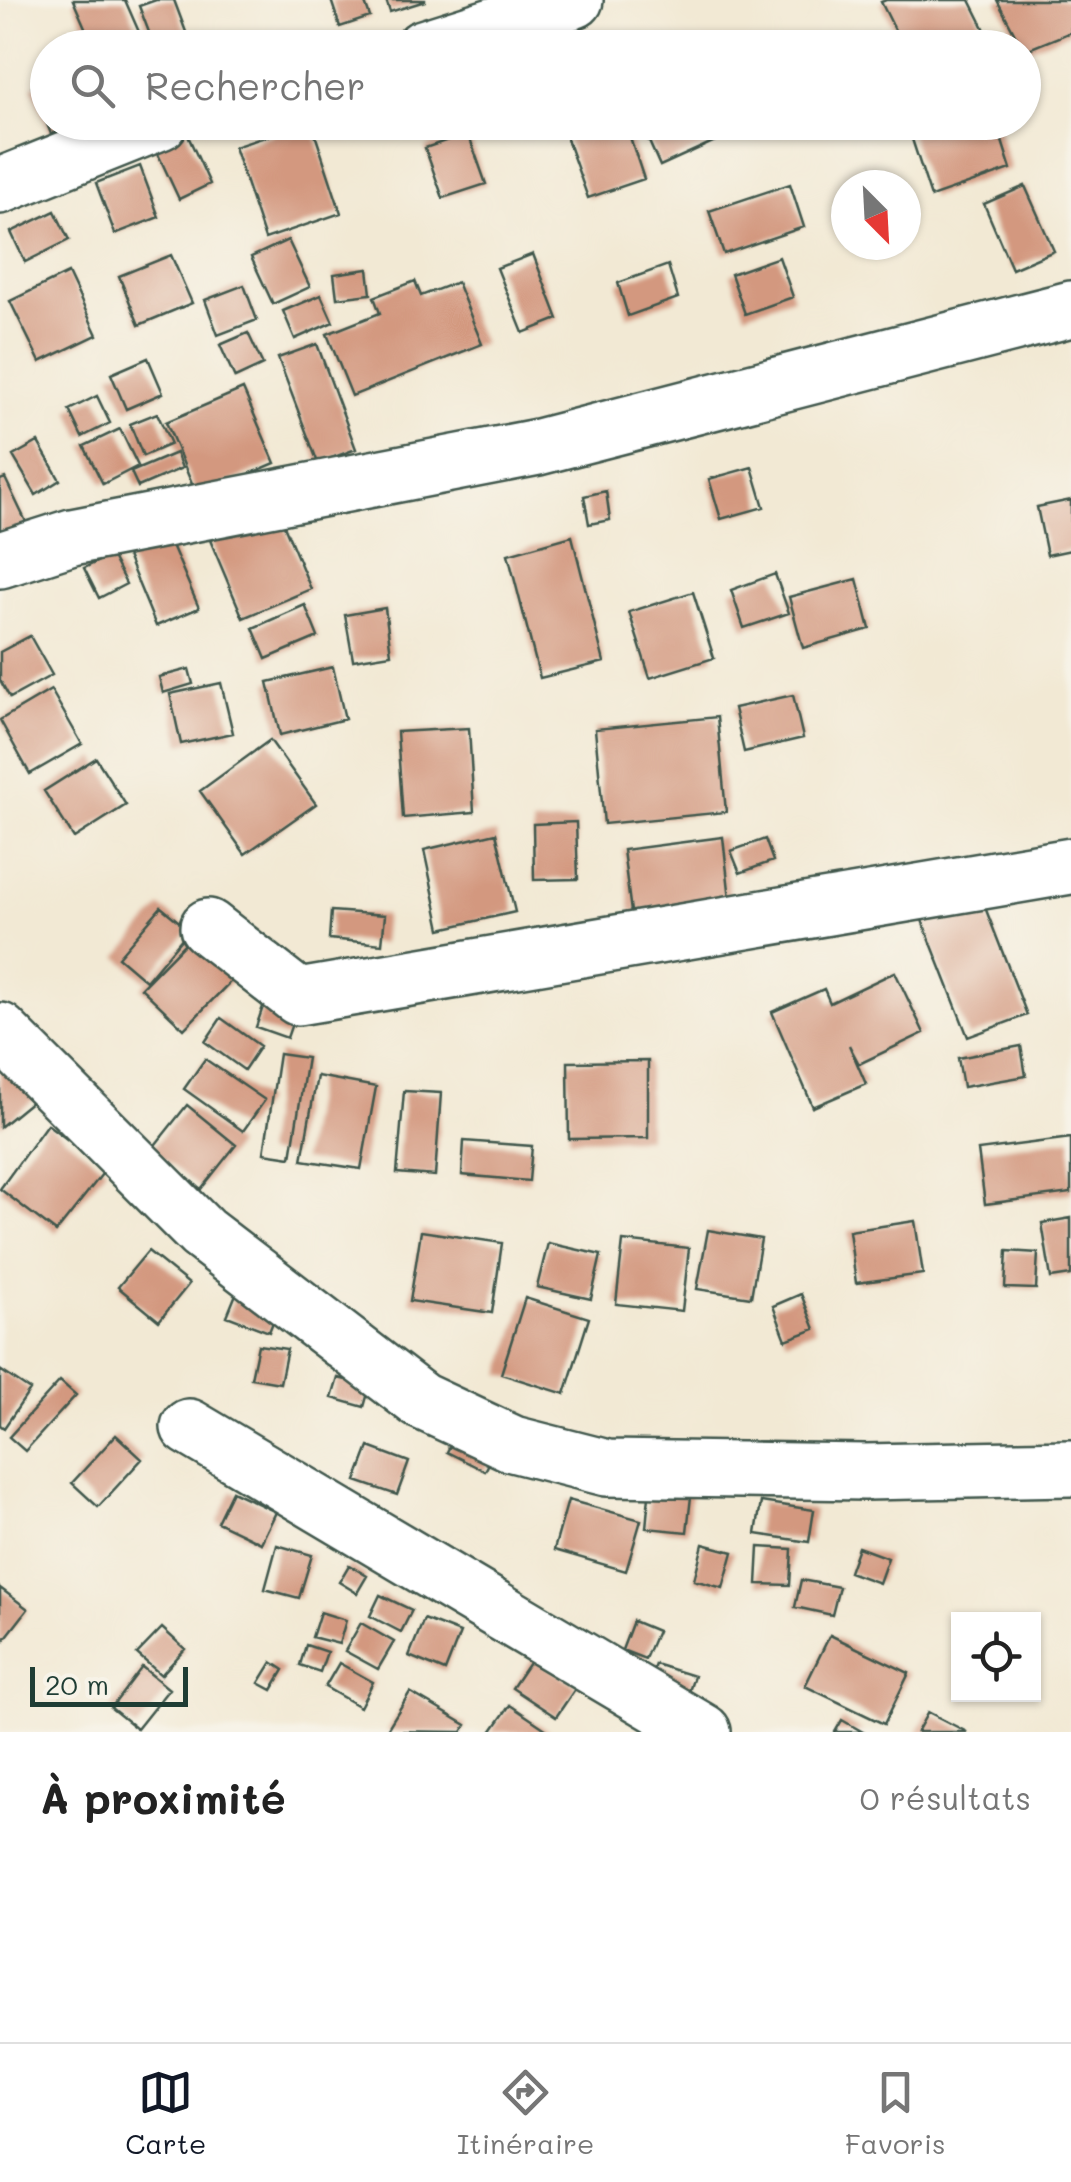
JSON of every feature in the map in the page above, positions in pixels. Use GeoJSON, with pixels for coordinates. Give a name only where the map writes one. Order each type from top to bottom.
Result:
{"type":"FeatureCollection","features":[{"type":"Feature","properties":{"kind":"street"},"geometry":{"type":"LineString","coordinates":[[480,30],[575,0]]}},
{"type":"Feature","properties":{"kind":"street"},"geometry":{"type":"LineString","coordinates":[[0,186],[115,140]]}},
{"type":"Feature","properties":{"kind":"street"},"geometry":{"type":"LineString","coordinates":[[0,560],[72,538],[538,447],[1071,309]]}},
{"type":"Feature","properties":{"kind":"street"},"geometry":{"type":"LineString","coordinates":[[208,927],[298,997],[1071,866]]}},
{"type":"Feature","properties":{"kind":"street"},"geometry":{"type":"LineString","coordinates":[[0,1031],[202,1233],[421,1401],[513,1444],[607,1468],[865,1472],[1071,1468]]}},
{"type":"Feature","properties":{"kind":"street"},"geometry":{"type":"LineString","coordinates":[[189,1427],[702,1732]]}},
{"type":"Feature","properties":{"kind":"building"},"geometry":{"type":"Polygon","coordinates":[[[73,0],[125,0],[138,30],[86,30],[73,0]]]}},
{"type":"Feature","properties":{"kind":"building"},"geometry":{"type":"Polygon","coordinates":[[[156,0],[174,0],[185,30],[148,30],[139,6],[156,0]]]}},
{"type":"Feature","properties":{"kind":"building"},"geometry":{"type":"Polygon","coordinates":[[[331,0],[364,0],[370,17],[340,27],[331,0]]]}},
{"type":"Feature","properties":{"kind":"building"},"geometry":{"type":"Polygon","coordinates":[[[386,0],[425,0],[425,1],[390,12],[386,0]]]}},
{"type":"Feature","properties":{"kind":"building"},"geometry":{"type":"Polygon","coordinates":[[[970,0],[985,30],[895,30],[881,2],[970,0]]]}},
{"type":"Feature","properties":{"kind":"building"},"geometry":{"type":"Polygon","coordinates":[[[997,0],[1071,0],[1071,32],[1041,44],[1041,30],[1013,30],[997,0]]]}},
{"type":"Feature","properties":{"kind":"building"},"geometry":{"type":"Polygon","coordinates":[[[151,140],[190,140],[210,184],[179,199],[151,140]]]}},
{"type":"Feature","properties":{"kind":"building"},"geometry":{"type":"Polygon","coordinates":[[[256,140],[317,140],[341,213],[265,239],[234,147],[256,140]]]}},
{"type":"Feature","properties":{"kind":"building"},"geometry":{"type":"Polygon","coordinates":[[[448,140],[470,140],[486,184],[443,198],[425,148],[448,140]]]}},
{"type":"Feature","properties":{"kind":"building"},"geometry":{"type":"Polygon","coordinates":[[[567,140],[631,140],[644,179],[588,198],[567,140]]]}},
{"type":"Feature","properties":{"kind":"building"},"geometry":{"type":"Polygon","coordinates":[[[648,140],[715,140],[715,141],[660,166],[648,140]]]}},
{"type":"Feature","properties":{"kind":"building"},"geometry":{"type":"Polygon","coordinates":[[[912,140],[1002,140],[1011,169],[931,197],[912,140]]]}},
{"type":"Feature","properties":{"kind":"building"},"geometry":{"type":"Polygon","coordinates":[[[140,166],[159,217],[115,234],[96,183],[140,166]]]}},
{"type":"Feature","properties":{"kind":"building"},"geometry":{"type":"Polygon","coordinates":[[[790,184],[804,227],[724,254],[709,211],[790,184]]]}},
{"type":"Feature","properties":{"kind":"building"},"geometry":{"type":"Polygon","coordinates":[[[1025,186],[1054,251],[1012,269],[984,204],[1025,186]]]}},
{"type":"Feature","properties":{"kind":"building"},"geometry":{"type":"Polygon","coordinates":[[[55,211],[69,240],[25,262],[11,232],[55,211]]]}},
{"type":"Feature","properties":{"kind":"building"},"geometry":{"type":"Polygon","coordinates":[[[288,240],[310,287],[273,304],[251,257],[288,240]]]}},
{"type":"Feature","properties":{"kind":"building"},"geometry":{"type":"Polygon","coordinates":[[[533,254],[558,319],[523,333],[497,268],[533,254]]]}},
{"type":"Feature","properties":{"kind":"building"},"geometry":{"type":"Polygon","coordinates":[[[171,255],[192,303],[139,325],[119,276],[171,255]]]}},
{"type":"Feature","properties":{"kind":"building"},"geometry":{"type":"Polygon","coordinates":[[[779,257],[793,297],[745,314],[731,274],[779,257]]]}},
{"type":"Feature","properties":{"kind":"building"},"geometry":{"type":"Polygon","coordinates":[[[668,265],[678,298],[628,316],[618,283],[668,265]]]}},
{"type":"Feature","properties":{"kind":"building"},"geometry":{"type":"Polygon","coordinates":[[[368,269],[371,294],[337,298],[334,274],[368,269]]]}},
{"type":"Feature","properties":{"kind":"building"},"geometry":{"type":"Polygon","coordinates":[[[68,273],[97,335],[40,362],[10,301],[68,273]]]}},
{"type":"Feature","properties":{"kind":"building"},"geometry":{"type":"Polygon","coordinates":[[[415,281],[421,296],[457,282],[482,344],[352,396],[327,334],[380,313],[374,297],[415,281]]]}},
{"type":"Feature","properties":{"kind":"building"},"geometry":{"type":"Polygon","coordinates":[[[244,285],[257,320],[218,335],[205,300],[244,285]]]}},
{"type":"Feature","properties":{"kind":"building"},"geometry":{"type":"Polygon","coordinates":[[[321,295],[333,322],[295,339],[283,311],[321,295]]]}},
{"type":"Feature","properties":{"kind":"building"},"geometry":{"type":"Polygon","coordinates":[[[248,333],[263,365],[235,378],[220,345],[248,333]]]}},
{"type":"Feature","properties":{"kind":"building"},"geometry":{"type":"Polygon","coordinates":[[[317,344],[356,449],[318,463],[278,358],[317,344]]]}},
{"type":"Feature","properties":{"kind":"building"},"geometry":{"type":"Polygon","coordinates":[[[148,358],[163,393],[126,409],[111,374],[148,358]]]}},
{"type":"Feature","properties":{"kind":"building"},"geometry":{"type":"Polygon","coordinates":[[[243,389],[275,463],[197,496],[166,422],[243,389]]]}},
{"type":"Feature","properties":{"kind":"building"},"geometry":{"type":"Polygon","coordinates":[[[97,396],[110,423],[82,437],[69,410],[97,396]]]}},
{"type":"Feature","properties":{"kind":"building"},"geometry":{"type":"Polygon","coordinates":[[[157,413],[171,444],[143,456],[130,424],[157,413]]]}},
{"type":"Feature","properties":{"kind":"building"},"geometry":{"type":"Polygon","coordinates":[[[120,429],[138,466],[103,484],[84,446],[120,429]]]}},
{"type":"Feature","properties":{"kind":"building"},"geometry":{"type":"Polygon","coordinates":[[[38,442],[60,480],[36,495],[13,456],[38,442]]]}},
{"type":"Feature","properties":{"kind":"building"},"geometry":{"type":"Polygon","coordinates":[[[176,453],[182,468],[138,487],[131,472],[176,453]]]}},
{"type":"Feature","properties":{"kind":"building"},"geometry":{"type":"Polygon","coordinates":[[[752,467],[764,507],[721,519],[709,479],[752,467]]]}},
{"type":"Feature","properties":{"kind":"building"},"geometry":{"type":"Polygon","coordinates":[[[5,478],[27,524],[0,537],[0,480],[5,478]]]}},
{"type":"Feature","properties":{"kind":"building"},"geometry":{"type":"Polygon","coordinates":[[[606,491],[610,520],[589,524],[584,496],[606,491]]]}},
{"type":"Feature","properties":{"kind":"building"},"geometry":{"type":"Polygon","coordinates":[[[1071,500],[1071,550],[1047,555],[1037,507],[1071,500]]]}},
{"type":"Feature","properties":{"kind":"building"},"geometry":{"type":"Polygon","coordinates":[[[278,511],[311,589],[243,618],[210,540],[278,511]]]}},
{"type":"Feature","properties":{"kind":"building"},"geometry":{"type":"Polygon","coordinates":[[[572,536],[604,662],[540,678],[508,554],[572,536]]]}},
{"type":"Feature","properties":{"kind":"building"},"geometry":{"type":"Polygon","coordinates":[[[169,538],[199,608],[156,626],[127,556],[169,538]]]}},
{"type":"Feature","properties":{"kind":"building"},"geometry":{"type":"Polygon","coordinates":[[[111,555],[126,584],[99,598],[84,568],[111,555]]]}},
{"type":"Feature","properties":{"kind":"building"},"geometry":{"type":"Polygon","coordinates":[[[775,574],[789,613],[744,628],[731,590],[775,574]]]}},
{"type":"Feature","properties":{"kind":"building"},"geometry":{"type":"Polygon","coordinates":[[[857,579],[870,629],[803,648],[789,597],[857,579]]]}},
{"type":"Feature","properties":{"kind":"building"},"geometry":{"type":"Polygon","coordinates":[[[693,592],[714,658],[650,678],[629,612],[693,592]]]}},
{"type":"Feature","properties":{"kind":"building"},"geometry":{"type":"Polygon","coordinates":[[[305,605],[318,637],[266,659],[253,628],[305,605]]]}},
{"type":"Feature","properties":{"kind":"building"},"geometry":{"type":"Polygon","coordinates":[[[385,608],[391,654],[353,660],[345,615],[385,608]]]}},
{"type":"Feature","properties":{"kind":"building"},"geometry":{"type":"Polygon","coordinates":[[[30,636],[52,675],[10,698],[0,680],[0,652],[30,636]]]}},
{"type":"Feature","properties":{"kind":"building"},"geometry":{"type":"Polygon","coordinates":[[[333,667],[345,719],[280,735],[268,682],[333,667]]]}},
{"type":"Feature","properties":{"kind":"building"},"geometry":{"type":"Polygon","coordinates":[[[189,669],[193,684],[163,693],[159,677],[189,669]]]}},
{"type":"Feature","properties":{"kind":"building"},"geometry":{"type":"Polygon","coordinates":[[[221,683],[233,733],[181,744],[170,694],[221,683]]]}},
{"type":"Feature","properties":{"kind":"building"},"geometry":{"type":"Polygon","coordinates":[[[51,690],[82,744],[30,774],[0,720],[51,690]]]}},
{"type":"Feature","properties":{"kind":"building"},"geometry":{"type":"Polygon","coordinates":[[[793,695],[803,738],[744,752],[734,708],[793,695]]]}},
{"type":"Feature","properties":{"kind":"building"},"geometry":{"type":"Polygon","coordinates":[[[717,717],[726,812],[604,824],[595,729],[717,717]]]}},
{"type":"Feature","properties":{"kind":"building"},"geometry":{"type":"Polygon","coordinates":[[[469,728],[474,812],[403,818],[397,732],[469,728]]]}},
{"type":"Feature","properties":{"kind":"building"},"geometry":{"type":"Polygon","coordinates":[[[270,740],[316,804],[245,854],[200,791],[270,740]]]}},
{"type":"Feature","properties":{"kind":"building"},"geometry":{"type":"Polygon","coordinates":[[[96,758],[126,805],[74,838],[44,791],[96,758]]]}},
{"type":"Feature","properties":{"kind":"building"},"geometry":{"type":"Polygon","coordinates":[[[576,822],[578,879],[534,880],[533,824],[576,822]]]}},
{"type":"Feature","properties":{"kind":"building"},"geometry":{"type":"Polygon","coordinates":[[[496,833],[515,912],[441,929],[424,850],[496,833]]]}},
{"type":"Feature","properties":{"kind":"building"},"geometry":{"type":"Polygon","coordinates":[[[723,837],[730,899],[631,912],[623,850],[723,837]]]}},
{"type":"Feature","properties":{"kind":"building"},"geometry":{"type":"Polygon","coordinates":[[[765,839],[773,861],[740,873],[731,851],[765,839]]]}},
{"type":"Feature","properties":{"kind":"building"},"geometry":{"type":"Polygon","coordinates":[[[981,897],[1027,1015],[968,1037],[922,920],[981,897]]]}},
{"type":"Feature","properties":{"kind":"building"},"geometry":{"type":"Polygon","coordinates":[[[161,907],[189,930],[146,981],[118,957],[161,907]]]}},
{"type":"Feature","properties":{"kind":"building"},"geometry":{"type":"Polygon","coordinates":[[[331,911],[385,915],[382,944],[329,939],[331,911]]]}},
{"type":"Feature","properties":{"kind":"building"},"geometry":{"type":"Polygon","coordinates":[[[193,935],[236,976],[184,1029],[141,988],[193,935]]]}},
{"type":"Feature","properties":{"kind":"building"},"geometry":{"type":"Polygon","coordinates":[[[895,972],[924,1033],[859,1064],[849,1045],[866,1084],[813,1107],[772,1012],[824,989],[830,1003],[895,972]]]}},
{"type":"Feature","properties":{"kind":"building"},"geometry":{"type":"Polygon","coordinates":[[[266,998],[297,1009],[287,1038],[256,1027],[266,998]]]}},
{"type":"Feature","properties":{"kind":"building"},"geometry":{"type":"Polygon","coordinates":[[[221,1018],[260,1046],[244,1070],[205,1042],[221,1018]]]}},
{"type":"Feature","properties":{"kind":"building"},"geometry":{"type":"Polygon","coordinates":[[[1021,1046],[1026,1076],[963,1087],[958,1058],[1021,1046]]]}},
{"type":"Feature","properties":{"kind":"building"},"geometry":{"type":"Polygon","coordinates":[[[279,1054],[307,1058],[291,1157],[264,1153],[279,1054]]]}},
{"type":"Feature","properties":{"kind":"building"},"geometry":{"type":"Polygon","coordinates":[[[15,1059],[43,1092],[0,1127],[0,1071],[15,1059]]]}},
{"type":"Feature","properties":{"kind":"building"},"geometry":{"type":"Polygon","coordinates":[[[205,1059],[265,1100],[243,1131],[184,1089],[205,1059]]]}},
{"type":"Feature","properties":{"kind":"building"},"geometry":{"type":"Polygon","coordinates":[[[648,1061],[648,1138],[569,1139],[568,1062],[648,1061]]]}},
{"type":"Feature","properties":{"kind":"building"},"geometry":{"type":"Polygon","coordinates":[[[317,1076],[376,1087],[361,1169],[302,1160],[317,1076]]]}},
{"type":"Feature","properties":{"kind":"building"},"geometry":{"type":"Polygon","coordinates":[[[404,1091],[441,1093],[435,1176],[397,1173],[404,1091]]]}},
{"type":"Feature","properties":{"kind":"building"},"geometry":{"type":"Polygon","coordinates":[[[187,1105],[236,1145],[201,1189],[152,1149],[187,1105]]]}},
{"type":"Feature","properties":{"kind":"building"},"geometry":{"type":"Polygon","coordinates":[[[47,1124],[106,1169],[56,1232],[0,1189],[47,1124]]]}},
{"type":"Feature","properties":{"kind":"building"},"geometry":{"type":"Polygon","coordinates":[[[1071,1138],[1071,1193],[985,1204],[978,1150],[1071,1138]]]}},
{"type":"Feature","properties":{"kind":"building"},"geometry":{"type":"Polygon","coordinates":[[[464,1141],[532,1146],[529,1181],[462,1175],[464,1141]]]}},
{"type":"Feature","properties":{"kind":"building"},"geometry":{"type":"Polygon","coordinates":[[[1071,1218],[1071,1275],[1051,1278],[1042,1223],[1071,1218]]]}},
{"type":"Feature","properties":{"kind":"building"},"geometry":{"type":"Polygon","coordinates":[[[915,1221],[923,1274],[856,1283],[849,1231],[915,1221]]]}},
{"type":"Feature","properties":{"kind":"building"},"geometry":{"type":"Polygon","coordinates":[[[708,1230],[761,1239],[751,1297],[697,1289],[708,1230]]]}},
{"type":"Feature","properties":{"kind":"building"},"geometry":{"type":"Polygon","coordinates":[[[421,1231],[502,1243],[492,1313],[410,1301],[421,1231]]]}},
{"type":"Feature","properties":{"kind":"building"},"geometry":{"type":"Polygon","coordinates":[[[623,1241],[689,1248],[682,1311],[616,1304],[623,1241]]]}},
{"type":"Feature","properties":{"kind":"building"},"geometry":{"type":"Polygon","coordinates":[[[548,1243],[601,1255],[591,1299],[537,1287],[548,1243]]]}},
{"type":"Feature","properties":{"kind":"building"},"geometry":{"type":"Polygon","coordinates":[[[148,1251],[189,1284],[159,1321],[118,1287],[148,1251]]]}},
{"type":"Feature","properties":{"kind":"building"},"geometry":{"type":"Polygon","coordinates":[[[1007,1251],[1038,1253],[1036,1289],[1005,1288],[1007,1251]]]}},
{"type":"Feature","properties":{"kind":"building"},"geometry":{"type":"Polygon","coordinates":[[[240,1284],[282,1300],[269,1332],[227,1316],[240,1284]]]}},
{"type":"Feature","properties":{"kind":"building"},"geometry":{"type":"Polygon","coordinates":[[[801,1294],[815,1329],[786,1340],[773,1306],[801,1294]]]}},
{"type":"Feature","properties":{"kind":"building"},"geometry":{"type":"Polygon","coordinates":[[[525,1298],[589,1318],[565,1394],[501,1374],[525,1298]]]}},
{"type":"Feature","properties":{"kind":"building"},"geometry":{"type":"Polygon","coordinates":[[[258,1345],[287,1349],[280,1383],[251,1378],[258,1345]]]}},
{"type":"Feature","properties":{"kind":"building"},"geometry":{"type":"Polygon","coordinates":[[[0,1370],[30,1390],[4,1428],[0,1425],[0,1370]]]}},
{"type":"Feature","properties":{"kind":"building"},"geometry":{"type":"Polygon","coordinates":[[[338,1378],[370,1386],[364,1407],[332,1398],[338,1378]]]}},
{"type":"Feature","properties":{"kind":"building"},"geometry":{"type":"Polygon","coordinates":[[[60,1381],[76,1395],[25,1451],[9,1437],[60,1381]]]}},
{"type":"Feature","properties":{"kind":"building"},"geometry":{"type":"Polygon","coordinates":[[[459,1428],[497,1448],[485,1471],[447,1452],[459,1428]]]}},
{"type":"Feature","properties":{"kind":"building"},"geometry":{"type":"Polygon","coordinates":[[[116,1435],[142,1459],[98,1507],[72,1483],[116,1435]]]}},
{"type":"Feature","properties":{"kind":"building"},"geometry":{"type":"Polygon","coordinates":[[[369,1447],[409,1462],[397,1495],[356,1481],[369,1447]]]}},
{"type":"Feature","properties":{"kind":"building"},"geometry":{"type":"Polygon","coordinates":[[[651,1474],[693,1479],[687,1532],[646,1528],[651,1474]]]}},
{"type":"Feature","properties":{"kind":"building"},"geometry":{"type":"Polygon","coordinates":[[[232,1491],[276,1512],[261,1543],[217,1522],[232,1491]]]}},
{"type":"Feature","properties":{"kind":"building"},"geometry":{"type":"Polygon","coordinates":[[[568,1500],[641,1520],[626,1571],[554,1550],[568,1500]]]}},
{"type":"Feature","properties":{"kind":"building"},"geometry":{"type":"Polygon","coordinates":[[[761,1502],[814,1510],[809,1542],[756,1534],[761,1502]]]}},
{"type":"Feature","properties":{"kind":"building"},"geometry":{"type":"Polygon","coordinates":[[[703,1544],[733,1552],[723,1588],[694,1580],[703,1544]]]}},
{"type":"Feature","properties":{"kind":"building"},"geometry":{"type":"Polygon","coordinates":[[[277,1545],[312,1555],[299,1598],[265,1589],[277,1545]]]}},
{"type":"Feature","properties":{"kind":"building"},"geometry":{"type":"Polygon","coordinates":[[[759,1547],[792,1549],[790,1585],[757,1584],[759,1547]]]}},
{"type":"Feature","properties":{"kind":"building"},"geometry":{"type":"Polygon","coordinates":[[[858,1547],[888,1558],[879,1583],[849,1572],[858,1547]]]}},
{"type":"Feature","properties":{"kind":"building"},"geometry":{"type":"Polygon","coordinates":[[[349,1565],[367,1576],[357,1593],[339,1582],[349,1565]]]}},
{"type":"Feature","properties":{"kind":"building"},"geometry":{"type":"Polygon","coordinates":[[[801,1580],[839,1587],[832,1615],[795,1607],[801,1580]]]}},
{"type":"Feature","properties":{"kind":"building"},"geometry":{"type":"Polygon","coordinates":[[[0,1588],[28,1609],[0,1645],[0,1588]]]}},
{"type":"Feature","properties":{"kind":"building"},"geometry":{"type":"Polygon","coordinates":[[[380,1595],[412,1610],[401,1632],[370,1616],[380,1595]]]}},
{"type":"Feature","properties":{"kind":"building"},"geometry":{"type":"Polygon","coordinates":[[[320,1612],[346,1620],[339,1644],[312,1637],[320,1612]]]}},
{"type":"Feature","properties":{"kind":"building"},"geometry":{"type":"Polygon","coordinates":[[[424,1619],[460,1633],[445,1671],[409,1656],[424,1619]]]}},
{"type":"Feature","properties":{"kind":"building"},"geometry":{"type":"Polygon","coordinates":[[[633,1621],[657,1631],[645,1659],[622,1650],[633,1621]]]}},
{"type":"Feature","properties":{"kind":"building"},"geometry":{"type":"Polygon","coordinates":[[[361,1623],[394,1642],[378,1669],[345,1651],[361,1623]]]}},
{"type":"Feature","properties":{"kind":"building"},"geometry":{"type":"Polygon","coordinates":[[[162,1628],[185,1649],[161,1675],[137,1654],[162,1628]]]}},
{"type":"Feature","properties":{"kind":"building"},"geometry":{"type":"Polygon","coordinates":[[[830,1635],[909,1673],[884,1724],[805,1686],[830,1635]]]}},
{"type":"Feature","properties":{"kind":"building"},"geometry":{"type":"Polygon","coordinates":[[[306,1645],[327,1652],[320,1672],[300,1665],[306,1645]]]}},
{"type":"Feature","properties":{"kind":"building"},"geometry":{"type":"Polygon","coordinates":[[[533,1657],[577,1686],[556,1717],[512,1688],[533,1657]]]}},
{"type":"Feature","properties":{"kind":"building"},"geometry":{"type":"Polygon","coordinates":[[[272,1662],[284,1670],[272,1690],[259,1683],[272,1662]]]}},
{"type":"Feature","properties":{"kind":"building"},"geometry":{"type":"Polygon","coordinates":[[[339,1663],[373,1682],[360,1707],[325,1687],[339,1663]]]}},
{"type":"Feature","properties":{"kind":"building"},"geometry":{"type":"Polygon","coordinates":[[[655,1664],[694,1676],[686,1701],[647,1689],[655,1664]]]}},
{"type":"Feature","properties":{"kind":"building"},"geometry":{"type":"Polygon","coordinates":[[[142,1667],[169,1689],[137,1729],[111,1708],[142,1667]]]}},
{"type":"Feature","properties":{"kind":"building"},"geometry":{"type":"Polygon","coordinates":[[[410,1692],[466,1725],[462,1732],[386,1731],[410,1692]]]}},
{"type":"Feature","properties":{"kind":"building"},"geometry":{"type":"Polygon","coordinates":[[[510,1705],[550,1732],[491,1732],[510,1705]]]}},
{"type":"Feature","properties":{"kind":"building"},"geometry":{"type":"Polygon","coordinates":[[[928,1712],[967,1732],[917,1732],[928,1712]]]}},
{"type":"Feature","properties":{"kind":"building"},"geometry":{"type":"Polygon","coordinates":[[[842,1720],[863,1732],[835,1732],[842,1720]]]}}]}
